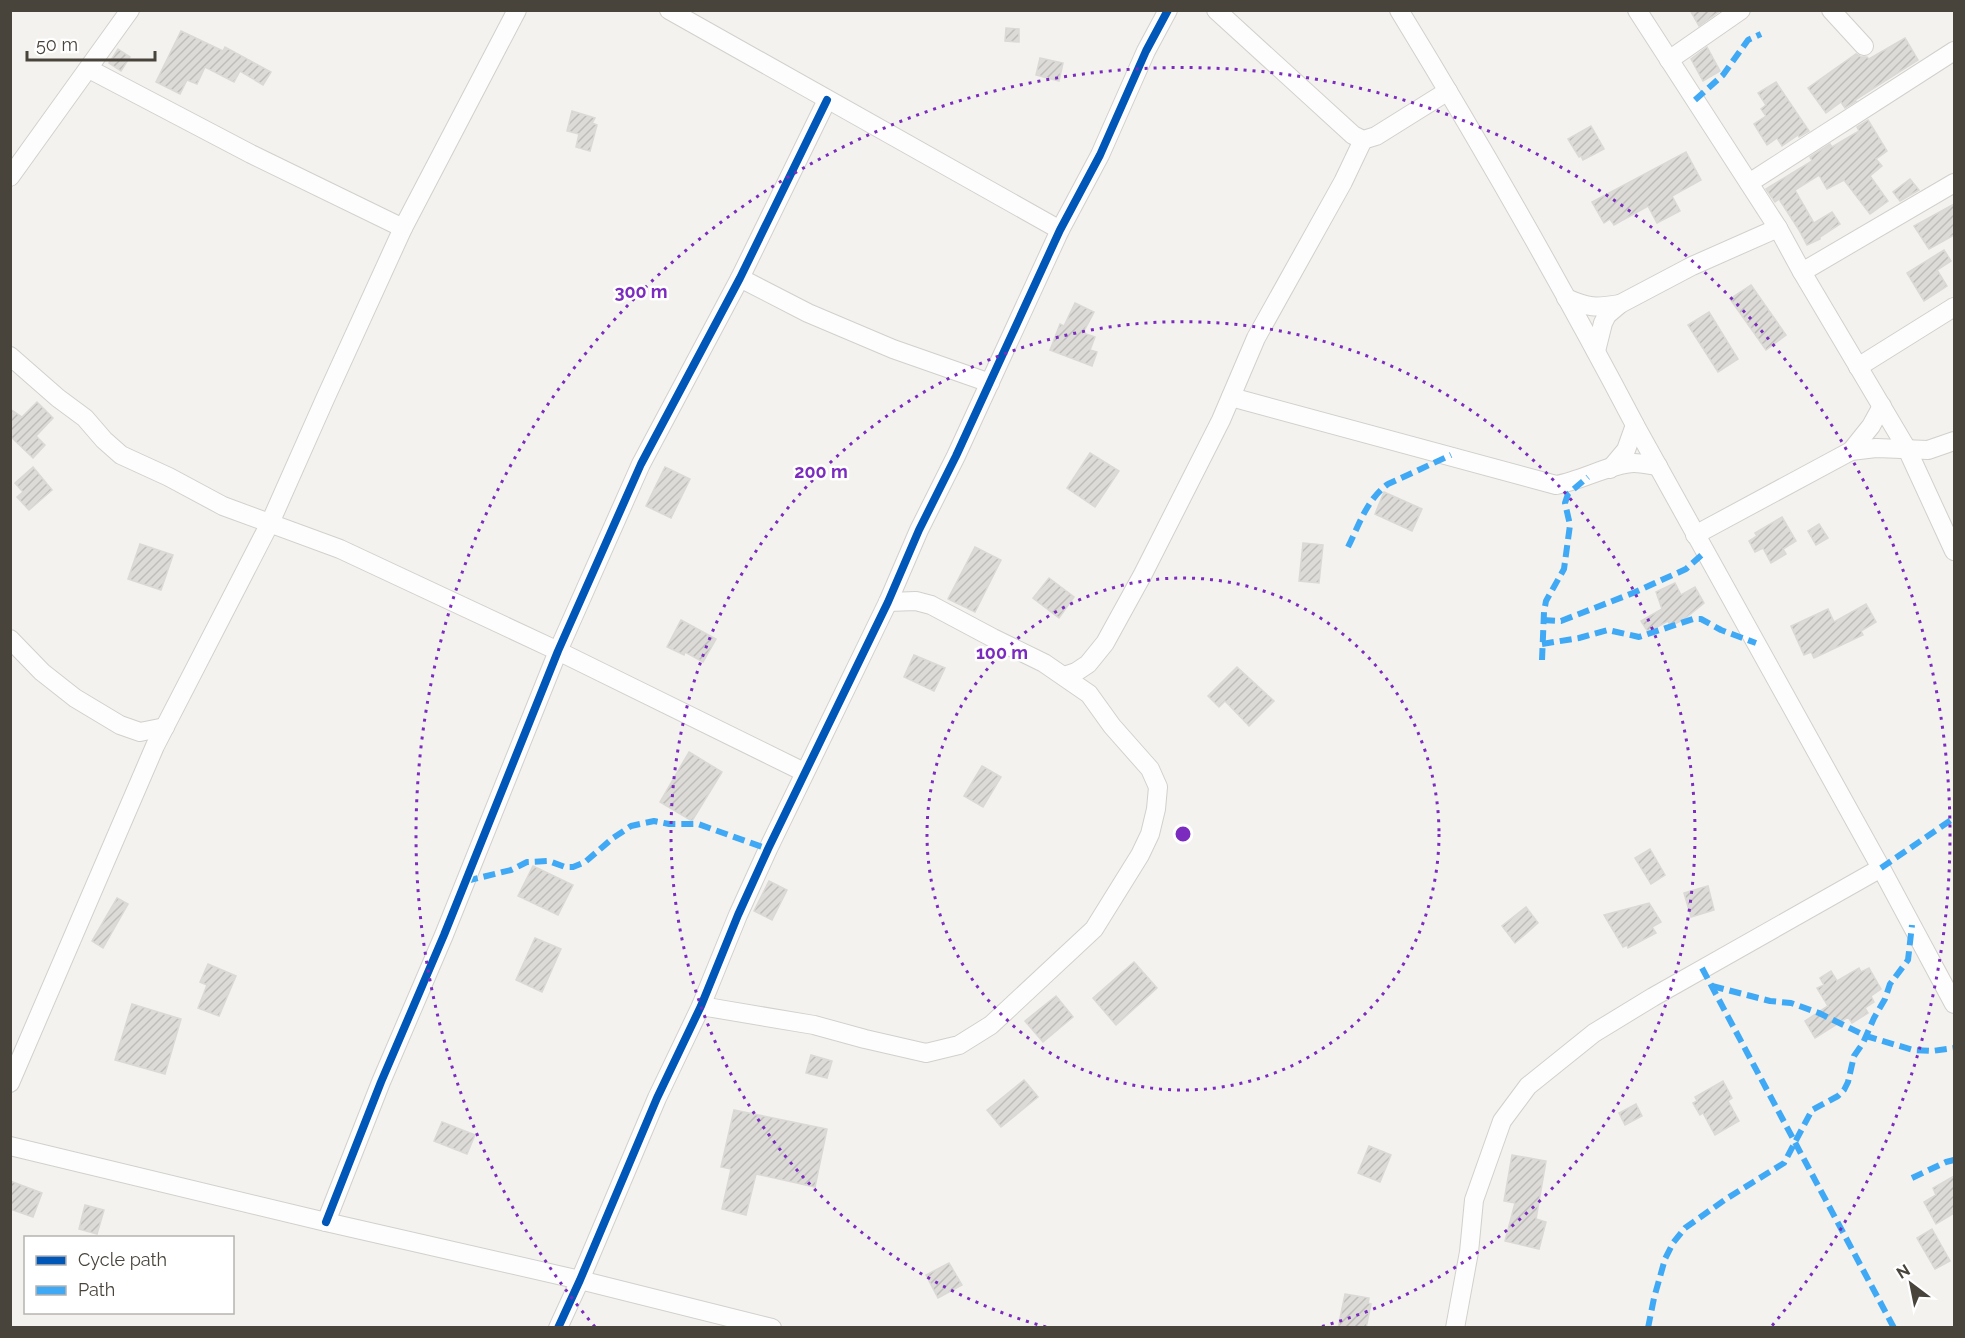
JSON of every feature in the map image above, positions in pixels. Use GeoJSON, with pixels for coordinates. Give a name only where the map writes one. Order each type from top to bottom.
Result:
{"type":"FeatureCollection","features":[{"type":"Feature","properties":{"kind":"street"},"geometry":{"type":"LineString","coordinates":[[10,177],[130,10]]}},
{"type":"Feature","properties":{"kind":"street"},"geometry":{"type":"LineString","coordinates":[[10,1083],[155,746],[270,523],[403,228],[517,10]]}},
{"type":"Feature","properties":{"kind":"street"},"geometry":{"type":"LineString","coordinates":[[669,10],[1060,230]]}},
{"type":"Feature","properties":{"kind":"street"},"geometry":{"type":"LineString","coordinates":[[558,1328],[657,1098],[804,772],[839,706],[1060,230],[1100,155],[1146,51],[1168,10]]}},
{"type":"Feature","properties":{"kind":"street"},"geometry":{"type":"LineString","coordinates":[[1216,10],[1353,135],[1363,140],[1376,136],[1448,91]]}},
{"type":"Feature","properties":{"kind":"street"},"geometry":{"type":"LineString","coordinates":[[1399,10],[1448,91],[1596,351],[1954,1004]]}},
{"type":"Feature","properties":{"kind":"street"},"geometry":{"type":"LineString","coordinates":[[1637,10],[1778,228],[1907,449],[1954,551]]}},
{"type":"Feature","properties":{"kind":"street"},"geometry":{"type":"LineString","coordinates":[[1669,60],[1741,10]]}},
{"type":"Feature","properties":{"kind":"street"},"geometry":{"type":"LineString","coordinates":[[1831,10],[1864,46]]}},
{"type":"Feature","properties":{"kind":"street"},"geometry":{"type":"LineString","coordinates":[[1749,183],[1954,51]]}},
{"type":"Feature","properties":{"kind":"street"},"geometry":{"type":"LineString","coordinates":[[89,69],[251,154],[403,228]]}},
{"type":"Feature","properties":{"kind":"street"},"geometry":{"type":"LineString","coordinates":[[326,1222],[558,651],[641,464],[740,278],[827,100]]}},
{"type":"Feature","properties":{"kind":"street"},"geometry":{"type":"LineString","coordinates":[[1064,676],[1088,664],[1105,643],[1143,574],[1231,397],[1256,339],[1343,182],[1363,140]]}},
{"type":"Feature","properties":{"kind":"street"},"geometry":{"type":"LineString","coordinates":[[1802,272],[1954,183]]}},
{"type":"Feature","properties":{"kind":"street"},"geometry":{"type":"LineString","coordinates":[[1596,351],[1603,322],[1607,315],[1620,304],[1692,266],[1778,228]]}},
{"type":"Feature","properties":{"kind":"street"},"geometry":{"type":"LineString","coordinates":[[740,278],[808,313],[893,349],[990,383]]}},
{"type":"Feature","properties":{"kind":"street"},"geometry":{"type":"LineString","coordinates":[[1566,298],[1583,306],[1594,308],[1620,304]]}},
{"type":"Feature","properties":{"kind":"street"},"geometry":{"type":"LineString","coordinates":[[1858,367],[1954,307]]}},
{"type":"Feature","properties":{"kind":"street"},"geometry":{"type":"LineString","coordinates":[[10,356],[85,418],[121,455],[223,506],[340,549],[558,651],[804,772]]}},
{"type":"Feature","properties":{"kind":"street"},"geometry":{"type":"LineString","coordinates":[[1231,397],[1556,484],[1572,482],[1634,463],[1658,466]]}},
{"type":"Feature","properties":{"kind":"street"},"geometry":{"type":"LineString","coordinates":[[1695,535],[1851,450],[1871,426],[1882,406]]}},
{"type":"Feature","properties":{"kind":"street"},"geometry":{"type":"LineString","coordinates":[[1610,469],[1626,450],[1635,425]]}},
{"type":"Feature","properties":{"kind":"street"},"geometry":{"type":"LineString","coordinates":[[1851,450],[1876,448],[1928,450],[1954,441]]}},
{"type":"Feature","properties":{"kind":"street"},"geometry":{"type":"LineString","coordinates":[[700,1006],[814,1024],[926,1053],[959,1045],[991,1025],[1094,929],[1140,855],[1150,834],[1158,787],[1150,769],[1112,726],[1089,694],[1044,663],[931,604],[916,601],[888,602]]}},
{"type":"Feature","properties":{"kind":"street"},"geometry":{"type":"LineString","coordinates":[[10,639],[42,672],[75,698],[120,724],[140,732],[165,727]]}},
{"type":"Feature","properties":{"kind":"street"},"geometry":{"type":"LineString","coordinates":[[1455,1328],[1469,1252],[1474,1200],[1502,1121],[1528,1086],[1594,1034],[1653,997],[1881,868]]}},
{"type":"Feature","properties":{"kind":"street"},"geometry":{"type":"LineString","coordinates":[[10,1146],[580,1280],[772,1328]]}},
{"type":"Feature","properties":{"kind":"building"},"geometry":{"type":"Polygon","coordinates":[[[1690,10],[1721,10],[1699,26],[1690,10]]]}},
{"type":"Feature","properties":{"kind":"building"},"geometry":{"type":"Polygon","coordinates":[[[1006,28],[1019,29],[1019,42],[1005,41],[1006,28]]]}},
{"type":"Feature","properties":{"kind":"building"},"geometry":{"type":"Polygon","coordinates":[[[181,31],[223,51],[225,47],[271,72],[263,85],[240,71],[234,82],[205,67],[197,84],[187,80],[180,94],[156,82],[181,31]]]}},
{"type":"Feature","properties":{"kind":"building"},"geometry":{"type":"Polygon","coordinates":[[[1905,38],[1918,60],[1845,108],[1841,102],[1826,113],[1808,88],[1856,54],[1869,59],[1905,38]]]}},
{"type":"Feature","properties":{"kind":"building"},"geometry":{"type":"Polygon","coordinates":[[[1707,47],[1720,71],[1703,81],[1691,59],[1707,47]]]}},
{"type":"Feature","properties":{"kind":"building"},"geometry":{"type":"Polygon","coordinates":[[[118,49],[130,57],[121,71],[109,63],[118,49]]]}},
{"type":"Feature","properties":{"kind":"building"},"geometry":{"type":"Polygon","coordinates":[[[1040,58],[1063,63],[1059,81],[1036,75],[1040,58]]]}},
{"type":"Feature","properties":{"kind":"building"},"geometry":{"type":"Polygon","coordinates":[[[1776,82],[1809,131],[1799,137],[1798,135],[1782,146],[1777,138],[1767,145],[1754,124],[1766,116],[1761,109],[1766,105],[1758,93],[1776,82]]]}},
{"type":"Feature","properties":{"kind":"building"},"geometry":{"type":"Polygon","coordinates":[[[572,111],[595,118],[592,123],[597,125],[590,151],[576,147],[579,134],[567,131],[572,111]]]}},
{"type":"Feature","properties":{"kind":"building"},"geometry":{"type":"Polygon","coordinates":[[[1868,120],[1887,151],[1876,159],[1882,166],[1870,176],[1888,201],[1870,214],[1844,180],[1827,189],[1819,175],[1795,190],[1814,223],[1832,212],[1840,224],[1820,239],[1807,245],[1779,199],[1775,202],[1766,189],[1812,161],[1810,157],[1830,144],[1832,147],[1859,131],[1857,127],[1868,120]]]}},
{"type":"Feature","properties":{"kind":"building"},"geometry":{"type":"Polygon","coordinates":[[[1591,126],[1604,149],[1583,160],[1568,139],[1591,126]]]}},
{"type":"Feature","properties":{"kind":"building"},"geometry":{"type":"Polygon","coordinates":[[[1686,152],[1701,180],[1672,196],[1680,211],[1657,223],[1648,206],[1614,225],[1610,219],[1604,223],[1592,202],[1686,152]]]}},
{"type":"Feature","properties":{"kind":"building"},"geometry":{"type":"Polygon","coordinates":[[[1910,179],[1919,190],[1900,201],[1893,192],[1910,179]]]}},
{"type":"Feature","properties":{"kind":"building"},"geometry":{"type":"Polygon","coordinates":[[[1954,204],[1954,235],[1929,249],[1914,226],[1954,204]]]}},
{"type":"Feature","properties":{"kind":"building"},"geometry":{"type":"Polygon","coordinates":[[[1944,250],[1951,261],[1937,270],[1947,286],[1924,301],[1907,273],[1944,250]]]}},
{"type":"Feature","properties":{"kind":"building"},"geometry":{"type":"Polygon","coordinates":[[[1751,285],[1786,335],[1766,350],[1730,299],[1751,285]]]}},
{"type":"Feature","properties":{"kind":"building"},"geometry":{"type":"Polygon","coordinates":[[[1075,303],[1094,312],[1083,333],[1095,337],[1090,350],[1097,352],[1092,366],[1050,350],[1060,324],[1064,326],[1075,303]]]}},
{"type":"Feature","properties":{"kind":"building"},"geometry":{"type":"Polygon","coordinates":[[[1709,312],[1738,359],[1718,372],[1688,325],[1709,312]]]}},
{"type":"Feature","properties":{"kind":"building"},"geometry":{"type":"Polygon","coordinates":[[[37,402],[53,418],[36,436],[45,445],[33,458],[10,436],[10,409],[22,417],[37,402]]]}},
{"type":"Feature","properties":{"kind":"building"},"geometry":{"type":"Polygon","coordinates":[[[1090,453],[1119,471],[1095,507],[1067,488],[1090,453]]]}},
{"type":"Feature","properties":{"kind":"building"},"geometry":{"type":"Polygon","coordinates":[[[33,467],[52,490],[29,510],[17,497],[23,492],[15,483],[33,467]]]}},
{"type":"Feature","properties":{"kind":"building"},"geometry":{"type":"Polygon","coordinates":[[[665,467],[690,479],[671,518],[646,506],[665,467]]]}},
{"type":"Feature","properties":{"kind":"building"},"geometry":{"type":"Polygon","coordinates":[[[1384,492],[1422,509],[1412,531],[1375,514],[1384,492]]]}},
{"type":"Feature","properties":{"kind":"building"},"geometry":{"type":"Polygon","coordinates":[[[1782,517],[1796,541],[1783,549],[1786,554],[1771,563],[1763,548],[1755,552],[1749,541],[1757,536],[1755,533],[1782,517]]]}},
{"type":"Feature","properties":{"kind":"building"},"geometry":{"type":"Polygon","coordinates":[[[1819,524],[1828,538],[1816,545],[1808,531],[1819,524]]]}},
{"type":"Feature","properties":{"kind":"building"},"geometry":{"type":"Polygon","coordinates":[[[1303,543],[1323,545],[1319,583],[1299,581],[1303,543]]]}},
{"type":"Feature","properties":{"kind":"building"},"geometry":{"type":"Polygon","coordinates":[[[140,544],[173,555],[161,590],[128,579],[140,544]]]}},
{"type":"Feature","properties":{"kind":"building"},"geometry":{"type":"Polygon","coordinates":[[[975,547],[1001,560],[975,612],[948,599],[975,547]]]}},
{"type":"Feature","properties":{"kind":"building"},"geometry":{"type":"Polygon","coordinates":[[[1049,578],[1074,597],[1059,618],[1033,598],[1049,578]]]}},
{"type":"Feature","properties":{"kind":"building"},"geometry":{"type":"Polygon","coordinates":[[[1675,583],[1681,595],[1695,587],[1704,603],[1683,620],[1670,626],[1668,621],[1648,632],[1641,621],[1662,609],[1656,592],[1675,583]]]}},
{"type":"Feature","properties":{"kind":"building"},"geometry":{"type":"Polygon","coordinates":[[[1866,604],[1876,622],[1861,631],[1863,635],[1814,658],[1811,652],[1804,655],[1791,626],[1828,609],[1834,622],[1866,604]]]}},
{"type":"Feature","properties":{"kind":"building"},"geometry":{"type":"Polygon","coordinates":[[[681,620],[716,639],[703,662],[685,652],[684,655],[667,647],[681,620]]]}},
{"type":"Feature","properties":{"kind":"building"},"geometry":{"type":"Polygon","coordinates":[[[914,655],[945,668],[934,691],[904,677],[914,655]]]}},
{"type":"Feature","properties":{"kind":"building"},"geometry":{"type":"Polygon","coordinates":[[[1237,667],[1274,701],[1249,726],[1225,701],[1219,707],[1208,696],[1237,667]]]}},
{"type":"Feature","properties":{"kind":"building"},"geometry":{"type":"Polygon","coordinates":[[[689,752],[722,772],[692,821],[660,802],[689,752]]]}},
{"type":"Feature","properties":{"kind":"building"},"geometry":{"type":"Polygon","coordinates":[[[982,766],[1001,777],[983,807],[964,796],[982,766]]]}},
{"type":"Feature","properties":{"kind":"building"},"geometry":{"type":"Polygon","coordinates":[[[1650,849],[1665,875],[1651,884],[1635,858],[1650,849]]]}},
{"type":"Feature","properties":{"kind":"building"},"geometry":{"type":"Polygon","coordinates":[[[533,866],[573,885],[558,915],[518,896],[533,866]]]}},
{"type":"Feature","properties":{"kind":"building"},"geometry":{"type":"Polygon","coordinates":[[[769,881],[787,890],[772,920],[754,911],[769,881]]]}},
{"type":"Feature","properties":{"kind":"building"},"geometry":{"type":"Polygon","coordinates":[[[1708,886],[1714,910],[1691,917],[1684,893],[1708,886]]]}},
{"type":"Feature","properties":{"kind":"building"},"geometry":{"type":"Polygon","coordinates":[[[117,898],[128,904],[103,948],[92,941],[117,898]]]}},
{"type":"Feature","properties":{"kind":"building"},"geometry":{"type":"Polygon","coordinates":[[[1649,903],[1661,922],[1652,927],[1656,933],[1628,948],[1627,945],[1623,947],[1604,915],[1649,903]]]}},
{"type":"Feature","properties":{"kind":"building"},"geometry":{"type":"Polygon","coordinates":[[[1526,907],[1538,923],[1515,943],[1502,926],[1526,907]]]}},
{"type":"Feature","properties":{"kind":"building"},"geometry":{"type":"Polygon","coordinates":[[[535,938],[561,949],[542,992],[516,980],[535,938]]]}},
{"type":"Feature","properties":{"kind":"building"},"geometry":{"type":"Polygon","coordinates":[[[1134,962],[1157,988],[1116,1025],[1093,998],[1134,962]]]}},
{"type":"Feature","properties":{"kind":"building"},"geometry":{"type":"Polygon","coordinates":[[[208,964],[236,976],[219,1016],[198,1008],[207,985],[200,982],[208,964]]]}},
{"type":"Feature","properties":{"kind":"building"},"geometry":{"type":"Polygon","coordinates":[[[1859,968],[1861,972],[1869,968],[1881,989],[1871,996],[1874,1002],[1865,1008],[1868,1013],[1852,1023],[1848,1017],[1815,1038],[1805,1021],[1828,1006],[1817,988],[1824,985],[1820,978],[1831,971],[1837,981],[1859,968]]]}},
{"type":"Feature","properties":{"kind":"building"},"geometry":{"type":"Polygon","coordinates":[[[1056,996],[1073,1017],[1043,1042],[1025,1021],[1056,996]]]}},
{"type":"Feature","properties":{"kind":"building"},"geometry":{"type":"Polygon","coordinates":[[[132,1004],[181,1019],[165,1074],[115,1060],[132,1004]]]}},
{"type":"Feature","properties":{"kind":"building"},"geometry":{"type":"Polygon","coordinates":[[[811,1055],[832,1061],[827,1078],[806,1073],[811,1055]]]}},
{"type":"Feature","properties":{"kind":"building"},"geometry":{"type":"Polygon","coordinates":[[[1024,1080],[1038,1097],[1001,1127],[987,1110],[1024,1080]]]}},
{"type":"Feature","properties":{"kind":"building"},"geometry":{"type":"Polygon","coordinates":[[[1723,1081],[1732,1098],[1728,1101],[1739,1121],[1715,1135],[1703,1113],[1700,1115],[1693,1103],[1697,1101],[1695,1097],[1723,1081]]]}},
{"type":"Feature","properties":{"kind":"building"},"geometry":{"type":"Polygon","coordinates":[[[1636,1104],[1642,1116],[1625,1125],[1619,1113],[1636,1104]]]}},
{"type":"Feature","properties":{"kind":"building"},"geometry":{"type":"Polygon","coordinates":[[[734,1110],[827,1129],[815,1187],[756,1174],[746,1215],[722,1209],[731,1169],[721,1167],[734,1110]]]}},
{"type":"Feature","properties":{"kind":"building"},"geometry":{"type":"Polygon","coordinates":[[[442,1122],[475,1135],[467,1154],[434,1141],[442,1122]]]}},
{"type":"Feature","properties":{"kind":"building"},"geometry":{"type":"Polygon","coordinates":[[[1369,1146],[1391,1155],[1380,1182],[1358,1173],[1369,1146]]]}},
{"type":"Feature","properties":{"kind":"building"},"geometry":{"type":"Polygon","coordinates":[[[1512,1155],[1546,1161],[1536,1219],[1546,1222],[1539,1249],[1505,1241],[1515,1203],[1504,1201],[1512,1155]]]}},
{"type":"Feature","properties":{"kind":"building"},"geometry":{"type":"Polygon","coordinates":[[[1954,1176],[1954,1213],[1936,1224],[1924,1202],[1936,1195],[1933,1188],[1954,1176]]]}},
{"type":"Feature","properties":{"kind":"building"},"geometry":{"type":"Polygon","coordinates":[[[10,1181],[42,1193],[33,1217],[10,1209],[10,1181]]]}},
{"type":"Feature","properties":{"kind":"building"},"geometry":{"type":"Polygon","coordinates":[[[85,1205],[104,1210],[97,1234],[79,1229],[85,1205]]]}},
{"type":"Feature","properties":{"kind":"building"},"geometry":{"type":"Polygon","coordinates":[[[1932,1229],[1950,1261],[1935,1269],[1917,1238],[1932,1229]]]}},
{"type":"Feature","properties":{"kind":"building"},"geometry":{"type":"Polygon","coordinates":[[[949,1263],[962,1285],[938,1298],[926,1275],[949,1263]]]}},
{"type":"Feature","properties":{"kind":"building"},"geometry":{"type":"Polygon","coordinates":[[[1345,1294],[1369,1298],[1368,1303],[1371,1304],[1366,1328],[1338,1328],[1345,1294]]]}},
{"type":"Feature","properties":{"kind":"marked path"},"geometry":{"type":"LineString","coordinates":[[1695,100],[1723,75],[1748,40],[1761,34]]}},
{"type":"Feature","properties":{"kind":"marked path"},"geometry":{"type":"LineString","coordinates":[[1348,547],[1364,513],[1381,490],[1388,484],[1451,455]]}},
{"type":"Feature","properties":{"kind":"marked path"},"geometry":{"type":"LineString","coordinates":[[1542,660],[1546,601],[1564,569],[1570,525],[1565,503],[1568,494],[1588,477]]}},
{"type":"Feature","properties":{"kind":"marked path"},"geometry":{"type":"LineString","coordinates":[[1543,620],[1561,621],[1633,593],[1686,569],[1705,552]]}},
{"type":"Feature","properties":{"kind":"marked path"},"geometry":{"type":"LineString","coordinates":[[1542,644],[1579,638],[1608,630],[1639,637],[1693,619],[1701,619],[1721,630],[1756,643]]}},
{"type":"Feature","properties":{"kind":"marked path"},"geometry":{"type":"LineString","coordinates":[[1881,868],[1954,818]]}},
{"type":"Feature","properties":{"kind":"marked path"},"geometry":{"type":"LineString","coordinates":[[466,881],[511,870],[527,862],[549,861],[565,867],[573,867],[585,862],[631,826],[654,821],[669,824],[698,824],[768,849]]}},
{"type":"Feature","properties":{"kind":"marked path"},"geometry":{"type":"LineString","coordinates":[[1648,1328],[1665,1259],[1673,1243],[1685,1228],[1784,1163],[1812,1110],[1838,1096],[1844,1090],[1854,1056],[1863,1043],[1890,984],[1908,960],[1912,925]]}},
{"type":"Feature","properties":{"kind":"marked path"},"geometry":{"type":"LineString","coordinates":[[1702,968],[1894,1328]]}},
{"type":"Feature","properties":{"kind":"marked path"},"geometry":{"type":"LineString","coordinates":[[1712,986],[1770,1001],[1791,1003],[1819,1013],[1866,1036],[1913,1050],[1932,1051],[1954,1048]]}},
{"type":"Feature","properties":{"kind":"marked path"},"geometry":{"type":"LineString","coordinates":[[1912,1178],[1954,1160]]}},
{"type":"Feature","properties":{"kind":"cycle path"},"geometry":{"type":"LineString","coordinates":[[558,1328],[768,849],[888,602],[919,530],[956,456],[1060,230],[1100,155],[1146,51],[1168,10]]}},
{"type":"Feature","properties":{"kind":"cycle path"},"geometry":{"type":"LineString","coordinates":[[326,1222],[558,651],[641,464],[740,278],[827,100]]}}]}
